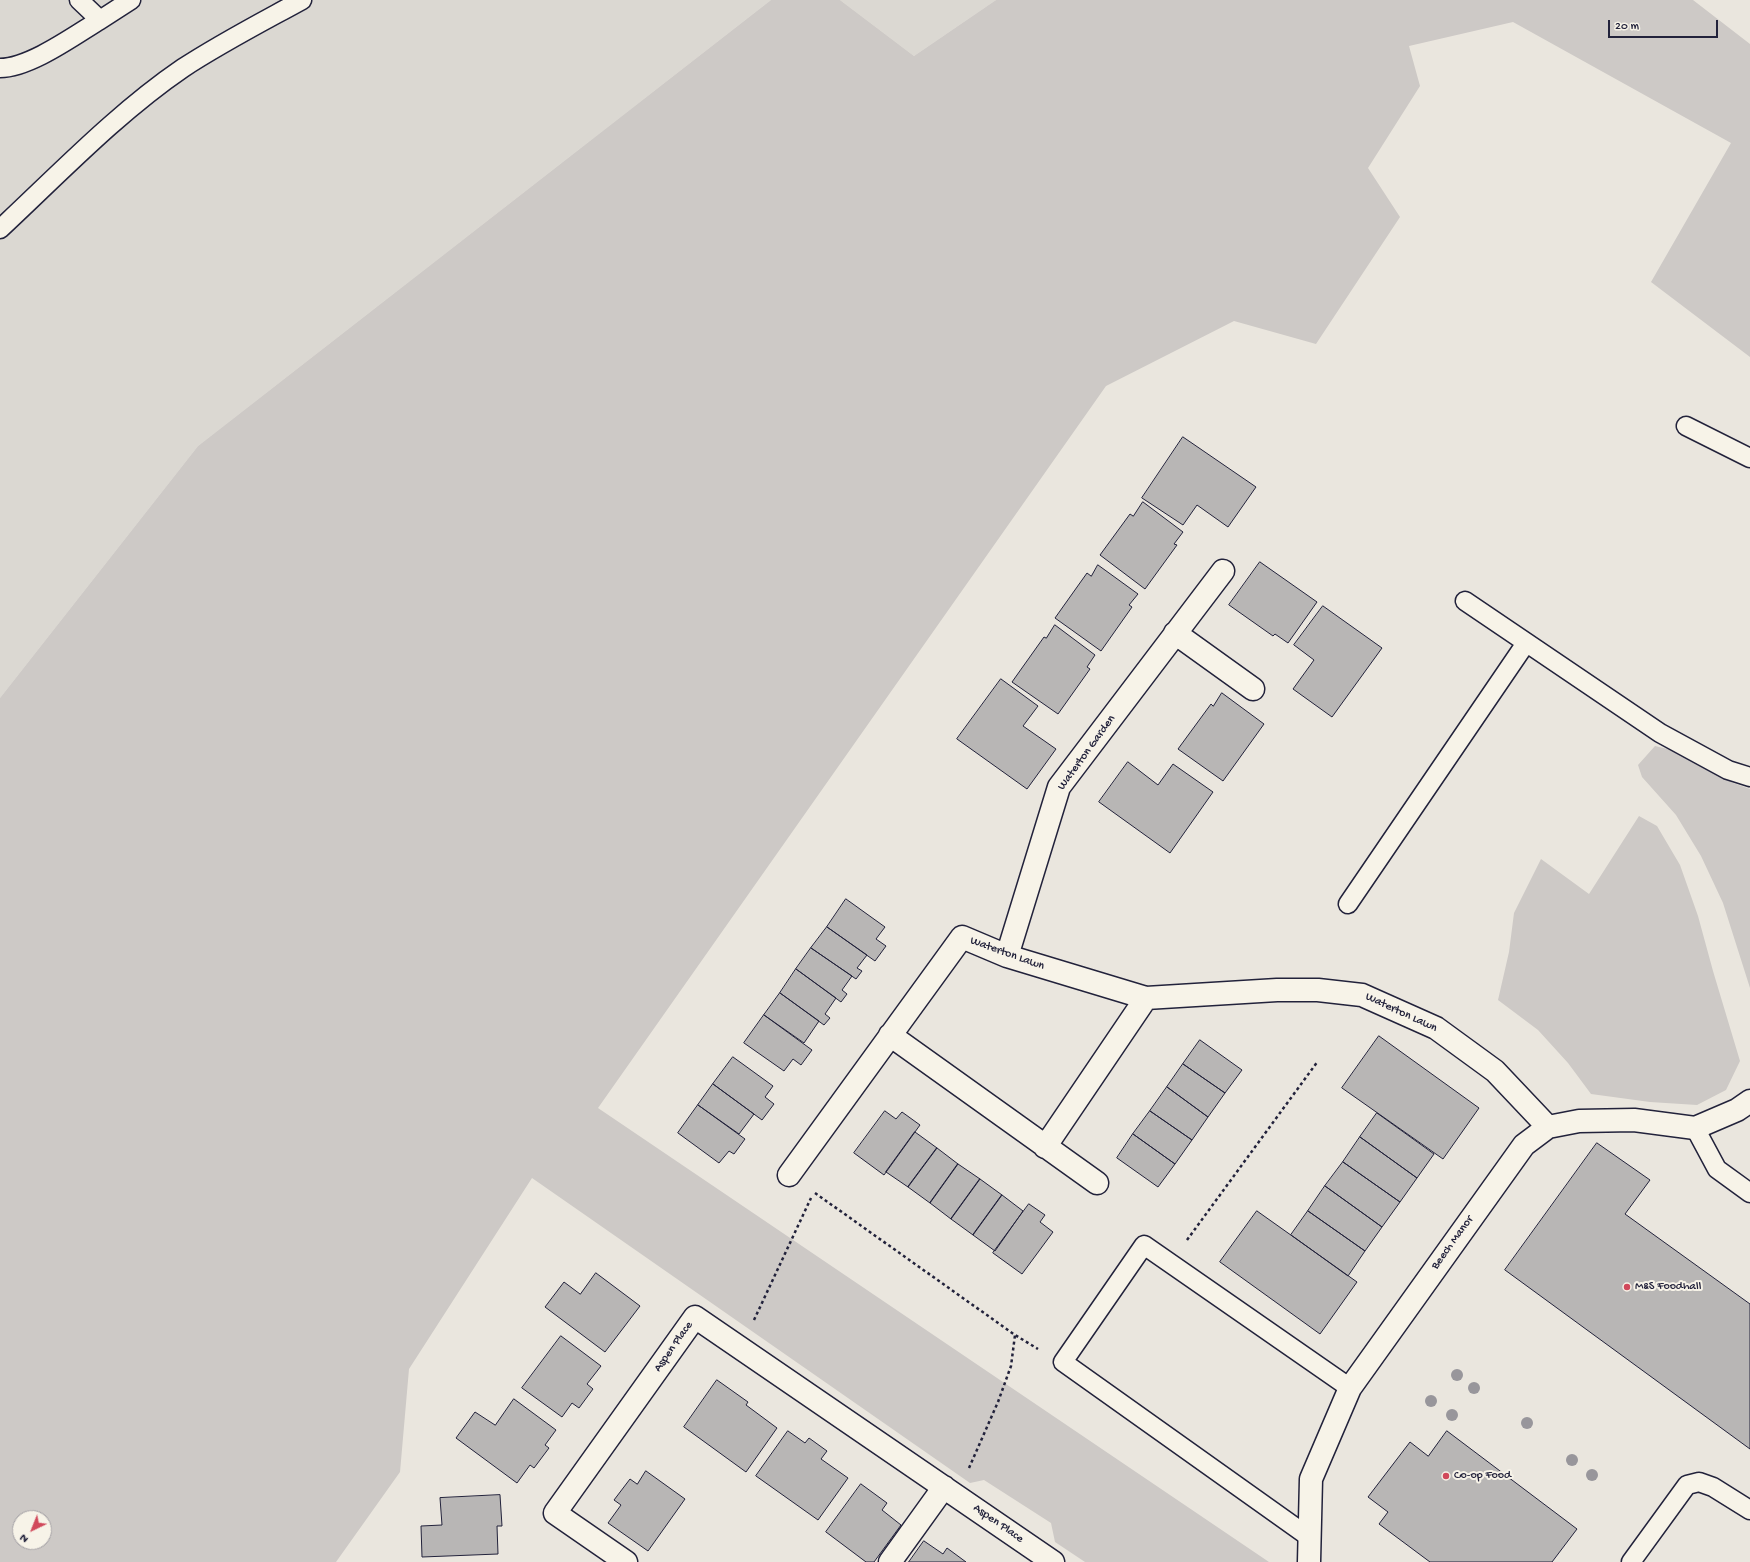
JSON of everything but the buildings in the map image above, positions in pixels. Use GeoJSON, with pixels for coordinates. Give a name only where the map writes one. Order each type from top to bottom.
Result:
{"type":"FeatureCollection","features":[{"type":"Feature","properties":{"kind":"street","name":"Waterton Garden"},"geometry":{"type":"LineString","coordinates":[[1007,956],[1059,787],[1223,571]]}},
{"type":"Feature","properties":{"kind":"street"},"geometry":{"type":"LineString","coordinates":[[1175,633],[1253,689]]}},
{"type":"Feature","properties":{"kind":"street","name":"Waterton Lawn"},"geometry":{"type":"LineString","coordinates":[[789,1175],[962,937],[1007,956],[1146,998],[1277,990],[1318,990],[1362,995],[1436,1028],[1495,1071],[1548,1127]]}},
{"type":"Feature","properties":{"kind":"street"},"geometry":{"type":"LineString","coordinates":[[1045,1147],[1146,998]]}},
{"type":"Feature","properties":{"kind":"street"},"geometry":{"type":"LineString","coordinates":[[890,1035],[1097,1183]]}},
{"type":"Feature","properties":{"kind":"street"},"geometry":{"type":"LineString","coordinates":[[1696,1128],[1737,1110],[1750,1101]]}},
{"type":"Feature","properties":{"kind":"street","name":"Beech Manor"},"geometry":{"type":"LineString","coordinates":[[1309,1562],[1311,1479],[1350,1388],[1524,1145],[1548,1127],[1579,1120],[1634,1120],[1696,1128]]}},
{"type":"Feature","properties":{"kind":"street","name":"Aspen Place"},"geometry":{"type":"LineString","coordinates":[[626,1562],[555,1513],[695,1317],[1053,1562]]}},
{"type":"Feature","properties":{"kind":"street"},"geometry":{"type":"LineString","coordinates":[[890,1562],[951,1491]]}},
{"type":"Feature","properties":{"kind":"lane"},"geometry":{"type":"LineString","coordinates":[[79,0],[100,20]]}},
{"type":"Feature","properties":{"kind":"lane"},"geometry":{"type":"LineString","coordinates":[[0,68],[12,66],[50,52],[131,0]]}},
{"type":"Feature","properties":{"kind":"lane"},"geometry":{"type":"LineString","coordinates":[[0,229],[147,95],[183,68],[202,56],[302,0]]}},
{"type":"Feature","properties":{"kind":"lane"},"geometry":{"type":"LineString","coordinates":[[1686,426],[1750,458]]}},
{"type":"Feature","properties":{"kind":"lane"},"geometry":{"type":"LineString","coordinates":[[1465,602],[1660,733],[1728,770],[1750,777]]}},
{"type":"Feature","properties":{"kind":"lane"},"geometry":{"type":"LineString","coordinates":[[1348,904],[1526,643]]}},
{"type":"Feature","properties":{"kind":"lane"},"geometry":{"type":"LineString","coordinates":[[1696,1128],[1717,1169],[1750,1193]]}},
{"type":"Feature","properties":{"kind":"lane"},"geometry":{"type":"LineString","coordinates":[[1309,1537],[1063,1362],[1144,1245],[1350,1388]]}},
{"type":"Feature","properties":{"kind":"lane"},"geometry":{"type":"LineString","coordinates":[[1631,1562],[1687,1485],[1699,1482],[1713,1487],[1750,1510]]}},
{"type":"Feature","properties":{"kind":"path"},"geometry":{"type":"LineString","coordinates":[[1170,1263],[1318,1061]]}},
{"type":"Feature","properties":{"kind":"path"},"geometry":{"type":"LineString","coordinates":[[741,1348],[813,1192],[1015,1335],[1063,1362]]}},
{"type":"Feature","properties":{"kind":"path"},"geometry":{"type":"LineString","coordinates":[[951,1491],[998,1402],[1011,1366],[1015,1335]]}},
{"type":"Feature","properties":{"kind":"shaded area"},"geometry":{"type":"Polygon","coordinates":[[[0,0],[771,0],[198,446],[0,698],[0,0]]]}},
{"type":"Feature","properties":{"kind":"shaded area"},"geometry":{"type":"Polygon","coordinates":[[[771,0],[840,0],[914,56],[996,0],[1693,0],[1750,44],[1750,357],[1651,282],[1731,143],[1513,22],[1409,46],[1420,86],[1368,168],[1400,217],[1316,344],[1234,321],[1106,386],[598,1108],[1269,1562],[1085,1562],[1055,1542],[1051,1523],[984,1480],[970,1483],[532,1178],[409,1369],[400,1472],[336,1562],[0,1562],[0,698],[198,446],[771,0]]]}},
{"type":"Feature","properties":{"kind":"shaded area"},"geometry":{"type":"Polygon","coordinates":[[[840,0],[996,0],[914,56],[840,0]]]}},
{"type":"Feature","properties":{"kind":"shaded area"},"geometry":{"type":"Polygon","coordinates":[[[1655,746],[1680,752],[1733,783],[1750,789],[1750,988],[1723,903],[1701,856],[1676,815],[1642,777],[1638,765],[1655,746]]]}},
{"type":"Feature","properties":{"kind":"shaded area"},"geometry":{"type":"Polygon","coordinates":[[[1639,816],[1657,826],[1680,865],[1698,916],[1740,1061],[1726,1090],[1697,1105],[1650,1102],[1591,1094],[1568,1063],[1538,1030],[1498,1000],[1509,952],[1514,913],[1541,859],[1589,894],[1639,816]]]}},
{"type":"Feature","properties":{"kind":"place","name":"M&S Foodhall"},"geometry":{"type":"Point","coordinates":[1627,1287]}},
{"type":"Feature","properties":{"kind":"place","name":"Co-op Food"},"geometry":{"type":"Point","coordinates":[1446,1476]}}]}
